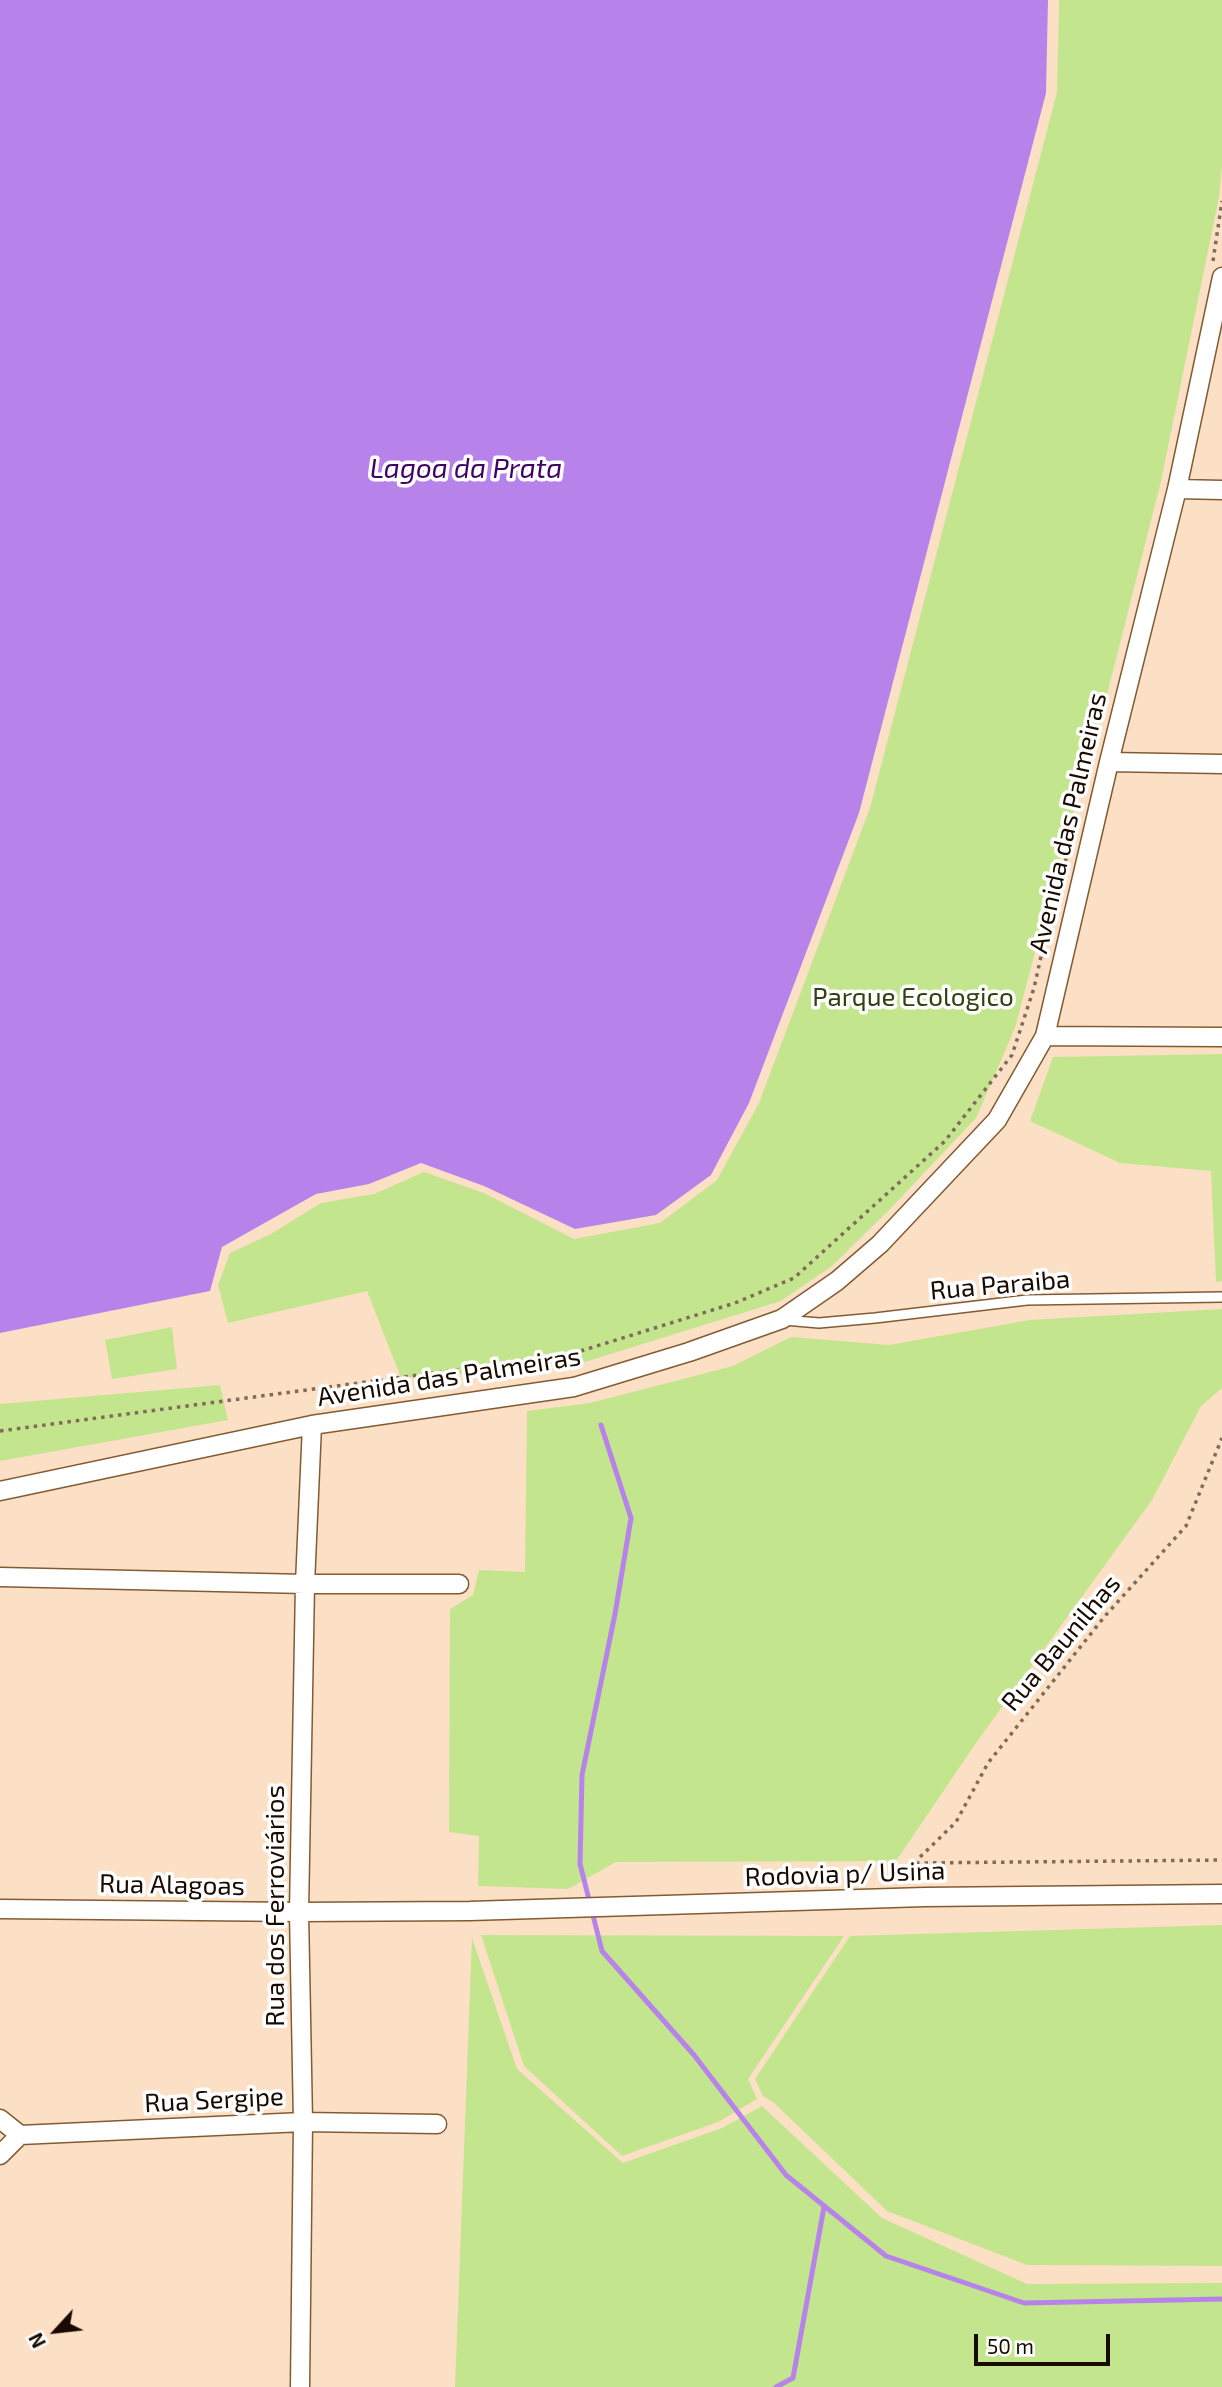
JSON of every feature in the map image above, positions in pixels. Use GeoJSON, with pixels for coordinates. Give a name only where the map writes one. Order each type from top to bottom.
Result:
{"type":"FeatureCollection","features":[{"type":"Feature","properties":{"kind":"street","name":"Avenida das Palmeiras"},"geometry":{"type":"LineString","coordinates":[[0,1491],[312,1425],[574,1387],[782,1320],[837,1281],[880,1244],[997,1121],[1045,1036],[1177,489],[1217,274]]}},
{"type":"Feature","properties":{"kind":"street"},"geometry":{"type":"LineString","coordinates":[[1177,489],[1222,490]]}},
{"type":"Feature","properties":{"kind":"street"},"geometry":{"type":"LineString","coordinates":[[1109,762],[1222,764]]}},
{"type":"Feature","properties":{"kind":"street"},"geometry":{"type":"LineString","coordinates":[[1045,1036],[1222,1037]]}},
{"type":"Feature","properties":{"kind":"street","name":"Rua dos Ferroviários"},"geometry":{"type":"LineString","coordinates":[[300,2387],[303,2122],[299,1912],[305,1584],[312,1425]]}},
{"type":"Feature","properties":{"kind":"street"},"geometry":{"type":"LineString","coordinates":[[0,1577],[305,1584],[459,1584]]}},
{"type":"Feature","properties":{"kind":"street","name":"Rodovia p/ Usina"},"geometry":{"type":"LineString","coordinates":[[470,1911],[925,1897],[1222,1894]]}},
{"type":"Feature","properties":{"kind":"street","name":"Rua Alagoas"},"geometry":{"type":"LineString","coordinates":[[0,1909],[470,1911]]}},
{"type":"Feature","properties":{"kind":"street"},"geometry":{"type":"LineString","coordinates":[[0,2119],[19,2135],[0,2155]]}},
{"type":"Feature","properties":{"kind":"street","name":"Rua Sergipe"},"geometry":{"type":"LineString","coordinates":[[19,2135],[303,2122],[437,2124]]}},
{"type":"Feature","properties":{"kind":"lane","name":"Rua Paraiba"},"geometry":{"type":"LineString","coordinates":[[782,1320],[819,1323],[1027,1300],[1222,1297]]}},
{"type":"Feature","properties":{"kind":"path"},"geometry":{"type":"LineString","coordinates":[[1217,274],[1222,201]]}},
{"type":"Feature","properties":{"kind":"path"},"geometry":{"type":"LineString","coordinates":[[0,1431],[568,1355],[735,1304],[794,1278],[945,1141],[1012,1055],[1034,988],[1057,885],[1069,849]]}},
{"type":"Feature","properties":{"kind":"path","name":"Rua Baunilhas"},"geometry":{"type":"LineString","coordinates":[[1222,1438],[1186,1526],[1105,1616],[988,1763],[956,1822],[914,1863],[1222,1860]]}},
{"type":"Feature","properties":{"kind":"green space","name":"Parque Ecologico"},"geometry":{"type":"Polygon","coordinates":[[[1059,0],[1222,0],[1222,166],[1219,197],[1161,481],[1091,758],[1065,839],[1015,1028],[976,1118],[832,1266],[781,1301],[572,1366],[401,1378],[367,1291],[228,1323],[218,1285],[230,1253],[271,1234],[321,1203],[374,1194],[424,1172],[484,1193],[574,1239],[660,1223],[717,1180],[759,1103],[870,808],[1057,92],[1059,0]]]}},
{"type":"Feature","properties":{"kind":"green space"},"geometry":{"type":"Polygon","coordinates":[[[1222,1054],[1222,1281],[1216,1282],[1211,1171],[1120,1163],[1030,1121],[1053,1057],[1222,1054]]]}},
{"type":"Feature","properties":{"kind":"green space"},"geometry":{"type":"Polygon","coordinates":[[[1222,1309],[1222,1388],[1201,1406],[1152,1500],[976,1743],[896,1861],[616,1862],[568,1889],[478,1886],[479,1836],[449,1832],[450,1609],[473,1595],[479,1570],[525,1572],[527,1411],[590,1403],[733,1366],[791,1337],[889,1345],[1030,1320],[1222,1309]]]}},
{"type":"Feature","properties":{"kind":"green space"},"geometry":{"type":"Polygon","coordinates":[[[172,1327],[177,1369],[112,1379],[105,1340],[172,1327]]]}},
{"type":"Feature","properties":{"kind":"green space"},"geometry":{"type":"Polygon","coordinates":[[[220,1385],[228,1420],[0,1461],[0,1404],[220,1385]]]}},
{"type":"Feature","properties":{"kind":"green space"},"geometry":{"type":"Polygon","coordinates":[[[1222,1925],[1222,2266],[1027,2265],[887,2211],[774,2103],[763,2096],[755,2079],[850,1936],[1222,1925]]]}},
{"type":"Feature","properties":{"kind":"green space"},"geometry":{"type":"Polygon","coordinates":[[[481,1935],[844,1936],[748,2079],[757,2099],[718,2122],[622,2156],[524,2066],[481,1935]]]}},
{"type":"Feature","properties":{"kind":"green space"},"geometry":{"type":"Polygon","coordinates":[[[472,1938],[517,2069],[623,2163],[722,2128],[762,2106],[882,2218],[1027,2284],[1222,2283],[1222,2387],[455,2387],[472,1938]]]}},
{"type":"Feature","properties":{"kind":"water","name":"Lagoa da Prata"},"geometry":{"type":"Polygon","coordinates":[[[0,0],[1048,0],[1046,93],[859,813],[749,1103],[711,1175],[656,1215],[575,1229],[484,1186],[421,1163],[369,1184],[316,1194],[222,1247],[210,1291],[0,1333],[0,0]]]}},
{"type":"Feature","properties":{"kind":"waterway"},"geometry":{"type":"LineString","coordinates":[[601,1425],[631,1518],[615,1614],[582,1775],[580,1864],[602,1951],[694,2055],[786,2175],[886,2256],[1024,2303],[1222,2299]]}},
{"type":"Feature","properties":{"kind":"waterway"},"geometry":{"type":"LineString","coordinates":[[776,2387],[793,2378],[824,2207]]}}]}
